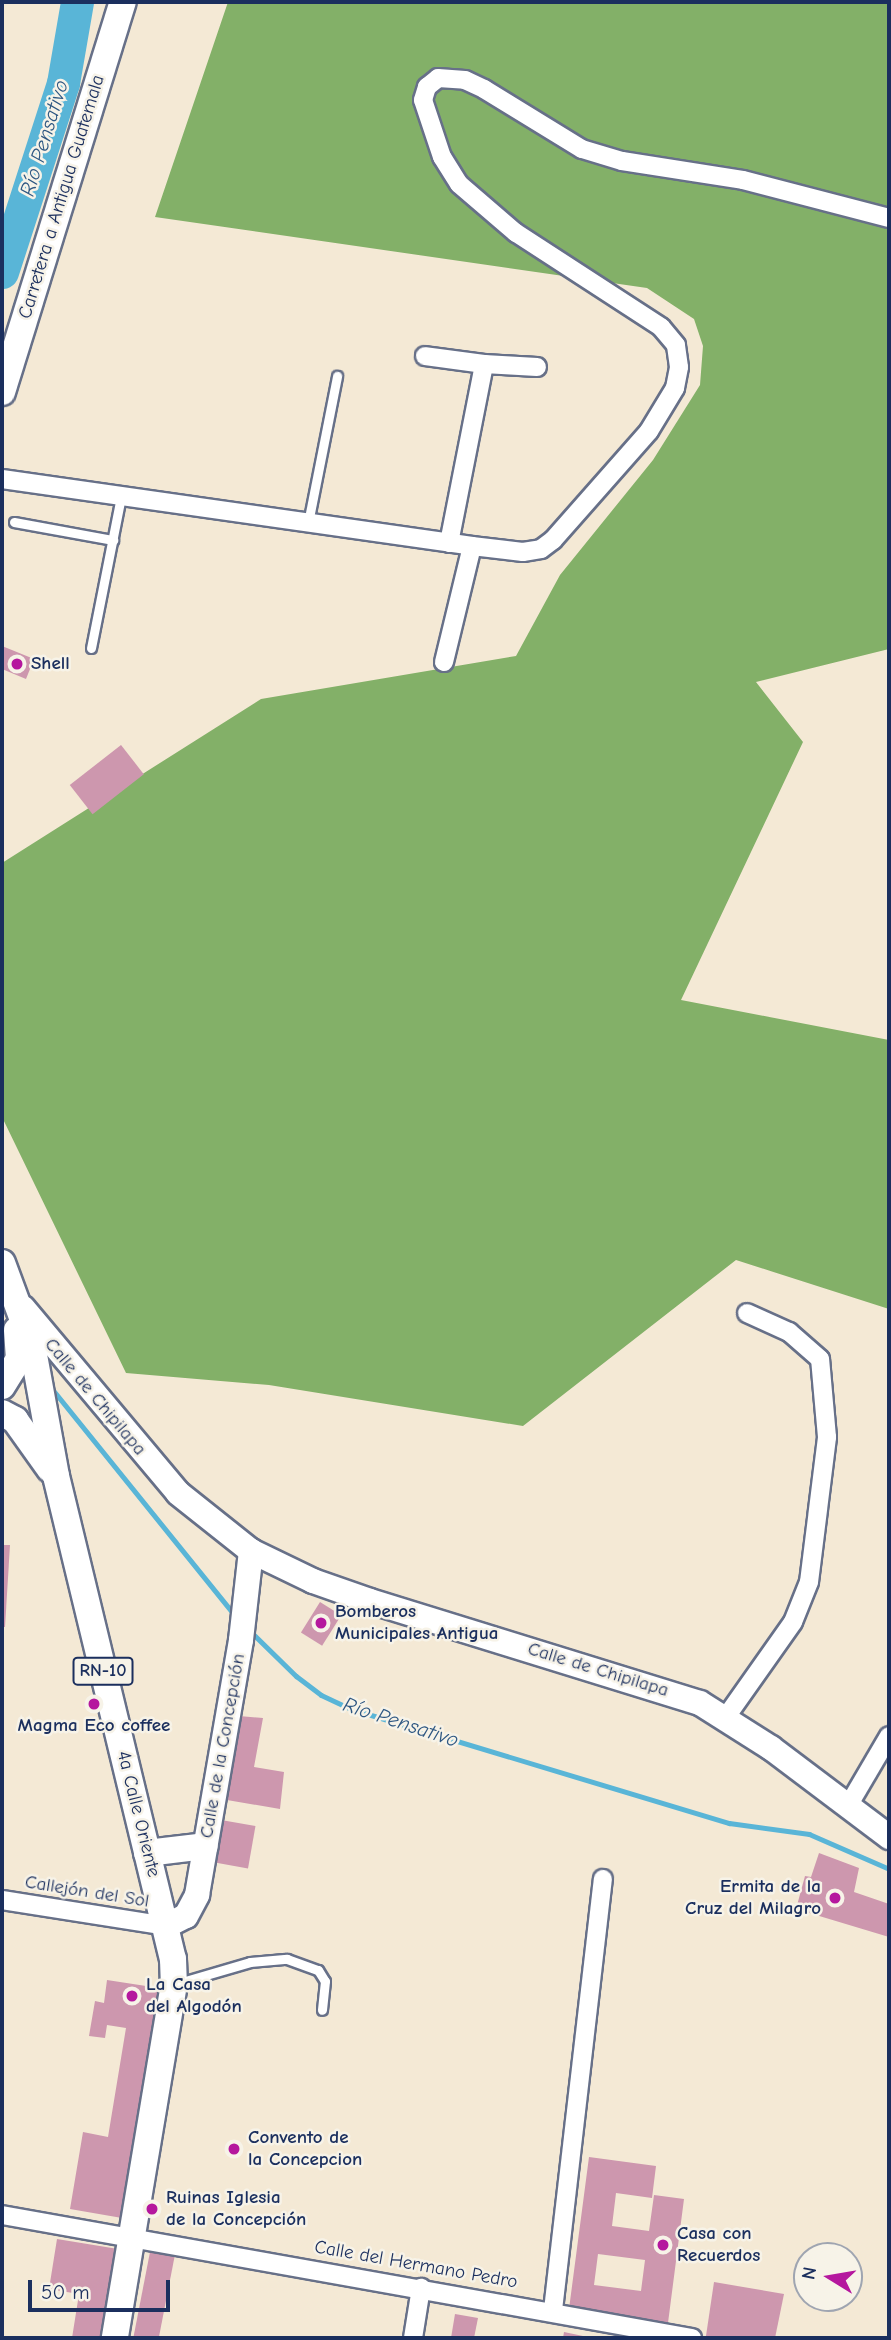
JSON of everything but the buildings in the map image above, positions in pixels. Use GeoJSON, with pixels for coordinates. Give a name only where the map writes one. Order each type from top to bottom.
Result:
{"type":"FeatureCollection","features":[{"type":"Feature","properties":{"kind":"main road","name":"Carretera a Antigua Guatemala"},"geometry":{"type":"LineString","coordinates":[[2,392],[123,2]]}},
{"type":"Feature","properties":{"kind":"main road","name":"RN-10"},"geometry":{"type":"LineString","coordinates":[[2,1263],[14,1296],[22,1376]]}},
{"type":"Feature","properties":{"kind":"main road","name":"Calle de Chipilapa"},"geometry":{"type":"LineString","coordinates":[[14,1296],[169,1484],[251,1551],[347,1593],[666,1689],[726,1717],[889,1837]]}},
{"type":"Feature","properties":{"kind":"main road","name":"4a Calle Oriente"},"geometry":{"type":"LineString","coordinates":[[22,1376],[55,1476],[166,1926],[174,1984],[115,2338]]}},
{"type":"Feature","properties":{"kind":"main road"},"geometry":{"type":"LineString","coordinates":[[2,1413],[15,1420],[55,1476]]}},
{"type":"Feature","properties":{"kind":"main road","name":"Calle de la Concepción"},"geometry":{"type":"LineString","coordinates":[[166,1926],[178,1923],[192,1907],[242,1640],[251,1551]]}},
{"type":"Feature","properties":{"kind":"main road"},"geometry":{"type":"LineString","coordinates":[[147,1853],[205,1846]]}},
{"type":"Feature","properties":{"kind":"street"},"geometry":{"type":"LineString","coordinates":[[2,479],[523,552],[541,549],[553,540],[649,431],[675,388],[679,367],[676,345],[661,327],[516,233],[459,184],[442,157],[424,100],[427,87],[438,78],[466,80],[582,149],[622,161],[743,180],[889,218]]}},
{"type":"Feature","properties":{"kind":"street"},"geometry":{"type":"LineString","coordinates":[[425,356],[484,364],[537,367]]}},
{"type":"Feature","properties":{"kind":"street"},"geometry":{"type":"LineString","coordinates":[[449,543],[484,364]]}},
{"type":"Feature","properties":{"kind":"street"},"geometry":{"type":"LineString","coordinates":[[444,662],[472,546]]}},
{"type":"Feature","properties":{"kind":"street"},"geometry":{"type":"LineString","coordinates":[[726,1717],[793,1622],[809,1582],[827,1437],[820,1359],[789,1332],[747,1313]]}},
{"type":"Feature","properties":{"kind":"street"},"geometry":{"type":"LineString","coordinates":[[848,1806],[889,1736]]}},
{"type":"Feature","properties":{"kind":"street"},"geometry":{"type":"LineString","coordinates":[[553,2310],[603,1879]]}},
{"type":"Feature","properties":{"kind":"street","name":"Callejón del Sol"},"geometry":{"type":"LineString","coordinates":[[2,1900],[166,1926]]}},
{"type":"Feature","properties":{"kind":"street","name":"Calle del Hermano Pedro"},"geometry":{"type":"LineString","coordinates":[[2,2215],[553,2310],[692,2338]]}},
{"type":"Feature","properties":{"kind":"street"},"geometry":{"type":"LineString","coordinates":[[413,2338],[421,2288]]}},
{"type":"Feature","properties":{"kind":"lane"},"geometry":{"type":"LineString","coordinates":[[308,523],[337,376]]}},
{"type":"Feature","properties":{"kind":"lane"},"geometry":{"type":"LineString","coordinates":[[91,648],[121,496]]}},
{"type":"Feature","properties":{"kind":"lane"},"geometry":{"type":"LineString","coordinates":[[14,522],[113,540]]}},
{"type":"Feature","properties":{"kind":"lane"},"geometry":{"type":"LineString","coordinates":[[174,1984],[250,1962],[287,1959],[318,1970],[325,1981],[322,2010]]}},
{"type":"Feature","properties":{"kind":"green space"},"geometry":{"type":"Polygon","coordinates":[[[228,2],[889,2],[889,649],[756,682],[803,742],[681,1000],[889,1040],[889,1309],[736,1260],[523,1426],[269,1385],[126,1373],[2,1117],[2,863],[261,699],[516,656],[560,575],[653,460],[700,385],[703,346],[694,319],[647,288],[155,217],[228,2]]]}},
{"type":"Feature","properties":{"kind":"waterway","name":"Río Pensativo"},"geometry":{"type":"LineString","coordinates":[[2,272],[63,83],[77,2]]}},
{"type":"Feature","properties":{"kind":"waterway","name":"Río Pensativo"},"geometry":{"type":"LineString","coordinates":[[48,1384],[235,1616]]}},
{"type":"Feature","properties":{"kind":"waterway","name":"Río Pensativo"},"geometry":{"type":"LineString","coordinates":[[249,1630],[296,1676],[321,1695],[351,1709],[729,1823],[809,1834],[889,1869]]}},
{"type":"Feature","properties":{"kind":"place","name":"Shell"},"geometry":{"type":"Point","coordinates":[17,664]}},
{"type":"Feature","properties":{"kind":"place","name":"Bomberos Municipales Antigua"},"geometry":{"type":"Point","coordinates":[321,1623]}},
{"type":"Feature","properties":{"kind":"place","name":"Magma Eco coffee"},"geometry":{"type":"Point","coordinates":[94,1704]}},
{"type":"Feature","properties":{"kind":"place","name":"Ermita de la Cruz del Milagro"},"geometry":{"type":"Point","coordinates":[835,1898]}},
{"type":"Feature","properties":{"kind":"place","name":"La Casa del Algodón"},"geometry":{"type":"Point","coordinates":[132,1996]}},
{"type":"Feature","properties":{"kind":"place","name":"Convento de la Concepcion"},"geometry":{"type":"Point","coordinates":[234,2149]}},
{"type":"Feature","properties":{"kind":"place","name":"Ruinas Iglesia de la Concepción"},"geometry":{"type":"Point","coordinates":[152,2209]}},
{"type":"Feature","properties":{"kind":"place","name":"Casa con Recuerdos"},"geometry":{"type":"Point","coordinates":[663,2245]}}]}
